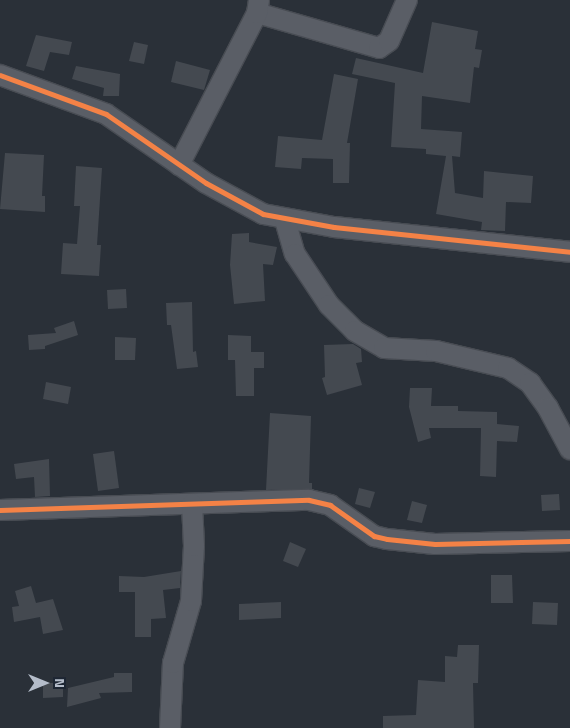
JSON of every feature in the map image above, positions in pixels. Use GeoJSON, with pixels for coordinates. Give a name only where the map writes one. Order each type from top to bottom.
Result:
{"type":"FeatureCollection","features":[{"type":"Feature","properties":{"kind":"street"},"geometry":{"type":"LineString","coordinates":[[180,164],[258,7],[379,48],[389,42],[407,0]]}},
{"type":"Feature","properties":{"kind":"street"},"geometry":{"type":"LineString","coordinates":[[0,76],[106,114],[180,164],[263,214],[285,220],[570,252]]}},
{"type":"Feature","properties":{"kind":"street"},"geometry":{"type":"LineString","coordinates":[[285,220],[295,254],[329,305],[355,331],[384,348],[436,351],[508,368],[530,383],[548,408],[570,449]]}},
{"type":"Feature","properties":{"kind":"street"},"geometry":{"type":"LineString","coordinates":[[0,510],[309,500],[330,505],[374,536],[387,539],[434,544],[570,541]]}},
{"type":"Feature","properties":{"kind":"street"},"geometry":{"type":"LineString","coordinates":[[170,728],[173,663],[191,601],[194,546],[192,504]]}},
{"type":"Feature","properties":{"kind":"building"},"geometry":{"type":"Polygon","coordinates":[[[432,22],[478,31],[475,49],[482,50],[479,68],[474,67],[470,103],[422,96],[421,129],[462,132],[460,157],[452,156],[455,193],[483,198],[484,171],[533,176],[531,203],[506,202],[505,231],[481,230],[482,222],[436,214],[446,156],[426,154],[426,149],[391,147],[395,83],[352,74],[356,58],[423,73],[432,22]]]}},
{"type":"Feature","properties":{"kind":"building"},"geometry":{"type":"Polygon","coordinates":[[[36,35],[72,42],[69,55],[50,52],[44,71],[26,66],[36,35]]]}},
{"type":"Feature","properties":{"kind":"building"},"geometry":{"type":"Polygon","coordinates":[[[134,42],[148,45],[144,64],[129,61],[134,42]]]}},
{"type":"Feature","properties":{"kind":"building"},"geometry":{"type":"Polygon","coordinates":[[[176,61],[210,70],[204,90],[171,82],[176,61]]]}},
{"type":"Feature","properties":{"kind":"building"},"geometry":{"type":"Polygon","coordinates":[[[76,66],[120,74],[119,96],[103,96],[104,88],[72,79],[76,66]]]}},
{"type":"Feature","properties":{"kind":"building"},"geometry":{"type":"Polygon","coordinates":[[[334,74],[358,79],[347,143],[350,143],[349,183],[333,183],[333,159],[302,158],[301,169],[275,167],[278,136],[322,140],[334,74]]]}},
{"type":"Feature","properties":{"kind":"building"},"geometry":{"type":"Polygon","coordinates":[[[5,153],[44,155],[42,196],[45,196],[45,212],[0,209],[5,153]]]}},
{"type":"Feature","properties":{"kind":"building"},"geometry":{"type":"Polygon","coordinates":[[[76,166],[102,168],[97,245],[101,245],[99,276],[61,274],[63,243],[77,244],[80,206],[74,206],[76,166]]]}},
{"type":"Feature","properties":{"kind":"building"},"geometry":{"type":"Polygon","coordinates":[[[249,233],[249,242],[277,247],[273,265],[263,264],[265,301],[234,304],[230,265],[232,234],[249,233]]]}},
{"type":"Feature","properties":{"kind":"building"},"geometry":{"type":"Polygon","coordinates":[[[126,289],[127,308],[108,309],[107,290],[126,289]]]}},
{"type":"Feature","properties":{"kind":"building"},"geometry":{"type":"Polygon","coordinates":[[[192,302],[193,352],[196,351],[198,367],[177,369],[171,325],[167,325],[166,303],[192,302]]]}},
{"type":"Feature","properties":{"kind":"building"},"geometry":{"type":"Polygon","coordinates":[[[74,321],[78,335],[45,346],[45,349],[29,350],[28,335],[56,333],[54,328],[74,321]]]}},
{"type":"Feature","properties":{"kind":"building"},"geometry":{"type":"Polygon","coordinates":[[[228,335],[251,336],[251,352],[264,352],[264,368],[254,368],[254,396],[236,396],[235,360],[228,360],[228,335]]]}},
{"type":"Feature","properties":{"kind":"building"},"geometry":{"type":"Polygon","coordinates":[[[115,337],[136,338],[135,360],[115,360],[115,337]]]}},
{"type":"Feature","properties":{"kind":"building"},"geometry":{"type":"Polygon","coordinates":[[[353,344],[361,349],[362,362],[356,363],[362,385],[327,395],[322,378],[325,377],[324,345],[353,344]]]}},
{"type":"Feature","properties":{"kind":"building"},"geometry":{"type":"Polygon","coordinates":[[[46,382],[71,387],[68,404],[43,399],[46,382]]]}},
{"type":"Feature","properties":{"kind":"building"},"geometry":{"type":"Polygon","coordinates":[[[410,388],[432,388],[431,406],[458,406],[458,411],[497,412],[497,424],[519,426],[517,442],[497,441],[496,477],[480,476],[481,428],[429,428],[431,438],[418,442],[409,407],[410,388]]]}},
{"type":"Feature","properties":{"kind":"building"},"geometry":{"type":"Polygon","coordinates":[[[270,413],[311,416],[309,483],[312,483],[312,489],[266,490],[270,413]]]}},
{"type":"Feature","properties":{"kind":"building"},"geometry":{"type":"Polygon","coordinates":[[[114,451],[119,488],[98,491],[93,454],[114,451]]]}},
{"type":"Feature","properties":{"kind":"building"},"geometry":{"type":"Polygon","coordinates":[[[49,459],[50,496],[35,497],[34,477],[16,479],[14,464],[49,459]]]}},
{"type":"Feature","properties":{"kind":"building"},"geometry":{"type":"Polygon","coordinates":[[[359,488],[375,492],[370,508],[355,504],[359,488]]]}},
{"type":"Feature","properties":{"kind":"building"},"geometry":{"type":"Polygon","coordinates":[[[559,494],[560,510],[542,511],[541,495],[559,494]]]}},
{"type":"Feature","properties":{"kind":"building"},"geometry":{"type":"Polygon","coordinates":[[[412,501],[427,505],[422,523],[407,520],[412,501]]]}},
{"type":"Feature","properties":{"kind":"building"},"geometry":{"type":"Polygon","coordinates":[[[290,542],[306,549],[298,567],[283,561],[290,542]]]}},
{"type":"Feature","properties":{"kind":"building"},"geometry":{"type":"Polygon","coordinates":[[[181,571],[180,588],[163,590],[166,618],[151,619],[151,637],[135,637],[135,592],[119,592],[119,576],[144,577],[181,571]]]}},
{"type":"Feature","properties":{"kind":"building"},"geometry":{"type":"Polygon","coordinates":[[[491,575],[512,575],[513,603],[491,603],[491,575]]]}},
{"type":"Feature","properties":{"kind":"building"},"geometry":{"type":"Polygon","coordinates":[[[31,586],[36,603],[53,599],[63,630],[43,634],[40,617],[14,622],[12,607],[19,606],[15,591],[31,586]]]}},
{"type":"Feature","properties":{"kind":"building"},"geometry":{"type":"Polygon","coordinates":[[[281,602],[281,618],[239,620],[239,604],[281,602]]]}},
{"type":"Feature","properties":{"kind":"building"},"geometry":{"type":"Polygon","coordinates":[[[533,602],[558,603],[557,625],[532,624],[533,602]]]}},
{"type":"Feature","properties":{"kind":"building"},"geometry":{"type":"Polygon","coordinates":[[[458,645],[479,645],[478,683],[473,683],[474,728],[383,728],[383,716],[416,715],[418,680],[445,682],[445,656],[457,657],[458,645]]]}},
{"type":"Feature","properties":{"kind":"building"},"geometry":{"type":"Polygon","coordinates":[[[114,673],[132,673],[132,692],[99,693],[101,698],[67,707],[68,688],[114,677],[114,673]]]}},
{"type":"Feature","properties":{"kind":"building"},"geometry":{"type":"Polygon","coordinates":[[[43,683],[63,683],[63,697],[43,698],[43,683]]]}},
{"type":"Feature","properties":{"kind":"cycle path"},"geometry":{"type":"LineString","coordinates":[[0,75],[106,114],[206,183],[263,214],[334,227],[570,252]]}},
{"type":"Feature","properties":{"kind":"cycle path"},"geometry":{"type":"LineString","coordinates":[[0,510],[309,500],[330,505],[374,536],[387,539],[435,544],[570,541]]}}]}
